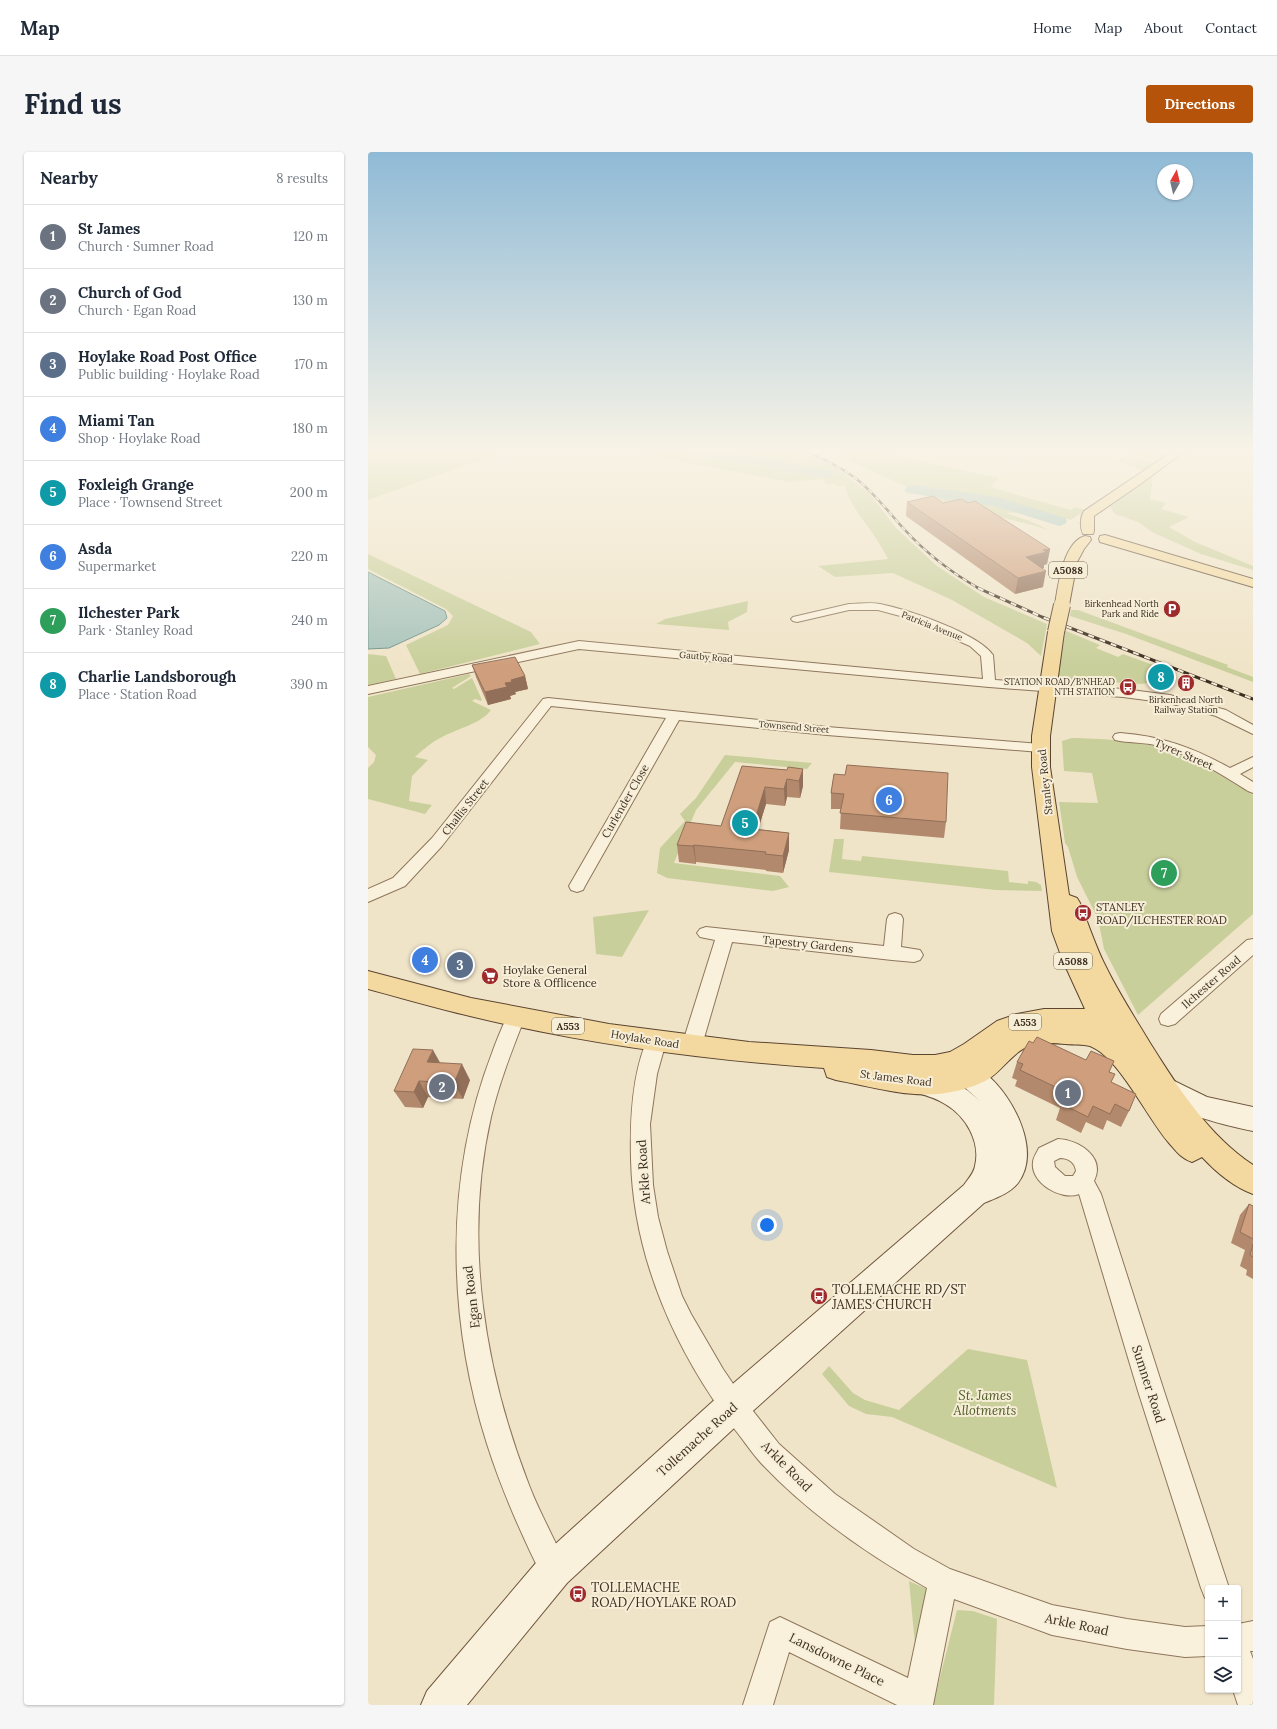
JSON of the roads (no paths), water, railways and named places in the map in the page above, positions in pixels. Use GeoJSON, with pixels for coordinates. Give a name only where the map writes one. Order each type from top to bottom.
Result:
{"type":"FeatureCollection","features":[{"type":"Feature","properties":{"kind":"main road"},"geometry":{"type":"LineString","coordinates":[[1086,521],[1087,535],[1102,533],[1106,537],[1105,539],[1253,583]]}},
{"type":"Feature","properties":{"kind":"main road","name":"A5088"},"geometry":{"type":"LineString","coordinates":[[1048,688],[1056,632],[1071,557],[1087,535]]}},
{"type":"Feature","properties":{"kind":"main road","name":"Stanley Road"},"geometry":{"type":"LineString","coordinates":[[1048,688],[1041,736],[1041,767],[1063,931],[1074,961],[1100,997],[1129,1047]]}},
{"type":"Feature","properties":{"kind":"main road","name":"Hoylake Road"},"geometry":{"type":"LineString","coordinates":[[368,980],[470,1007],[516,1017],[656,1042],[770,1055]]}},
{"type":"Feature","properties":{"kind":"main road"},"geometry":{"type":"LineString","coordinates":[[1077,1026],[1081,1016],[1087,1012],[1090,1005],[1100,997],[1111,1002],[1103,1022]]}},
{"type":"Feature","properties":{"kind":"main road","name":"St James Road"},"geometry":{"type":"LineString","coordinates":[[963,1077],[998,1032],[1009,1026],[1032,1020],[1077,1026],[1091,1036],[1109,1044],[1129,1047],[1164,1087],[1189,1125],[1203,1142],[1253,1183]]}},
{"type":"Feature","properties":{"kind":"main road","name":"St James Road"},"geometry":{"type":"LineString","coordinates":[[770,1055],[869,1076],[925,1075],[942,1065],[963,1077],[978,1072],[1011,1044],[1029,1035],[1054,1033],[1077,1026],[1103,1022],[1122,1028],[1129,1047],[1168,1123],[1194,1151],[1214,1166],[1253,1183]]}},
{"type":"Feature","properties":{"kind":"street","name":"Patricia Avenue"},"geometry":{"type":"LineString","coordinates":[[797,619],[849,607],[878,607],[908,614],[974,643],[987,655],[989,683]]}},
{"type":"Feature","properties":{"kind":"street","name":"Gautby Road"},"geometry":{"type":"LineString","coordinates":[[368,690],[578,644],[989,683],[1123,693],[1170,699],[1221,713],[1253,730]]}},
{"type":"Feature","properties":{"kind":"street","name":"Townsend Street"},"geometry":{"type":"LineString","coordinates":[[548,702],[674,716],[1040,748]]}},
{"type":"Feature","properties":{"kind":"street","name":"Challis Street"},"geometry":{"type":"LineString","coordinates":[[368,896],[399,882],[437,842],[548,702]]}},
{"type":"Feature","properties":{"kind":"street","name":"Curlender Close"},"geometry":{"type":"LineString","coordinates":[[577,886],[674,716]]}},
{"type":"Feature","properties":{"kind":"street"},"geometry":{"type":"LineString","coordinates":[[1135,724],[1137,738]]}},
{"type":"Feature","properties":{"kind":"street","name":"Tyrer Street"},"geometry":{"type":"LineString","coordinates":[[1120,737],[1137,738],[1170,746],[1230,774],[1253,788]]}},
{"type":"Feature","properties":{"kind":"street"},"geometry":{"type":"LineString","coordinates":[[1230,774],[1253,761]]}},
{"type":"Feature","properties":{"kind":"street"},"geometry":{"type":"LineString","coordinates":[[892,953],[895,919]]}},
{"type":"Feature","properties":{"kind":"street","name":"Tapestry Gardens"},"geometry":{"type":"LineString","coordinates":[[706,933],[914,955]]}},
{"type":"Feature","properties":{"kind":"street"},"geometry":{"type":"LineString","coordinates":[[692,1045],[725,935]]}},
{"type":"Feature","properties":{"kind":"street","name":"Ilchester Road"},"geometry":{"type":"LineString","coordinates":[[1168,1019],[1253,945]]}},
{"type":"Feature","properties":{"kind":"street","name":"Egan Road"},"geometry":{"type":"LineString","coordinates":[[516,1017],[498,1061],[478,1131],[469,1189],[466,1260],[478,1357],[493,1419],[515,1485],[554,1570]]}},
{"type":"Feature","properties":{"kind":"street","name":"Arkle Road"},"geometry":{"type":"LineString","coordinates":[[656,1042],[647,1074],[640,1124],[642,1185],[647,1217],[671,1299],[676,1311],[710,1372],[733,1406],[770,1453],[825,1504],[904,1558],[943,1581],[1052,1620],[1127,1634],[1185,1642],[1205,1641]]}},
{"type":"Feature","properties":{"kind":"street","name":"Tollemache Road"},"geometry":{"type":"LineString","coordinates":[[441,1705],[554,1570],[733,1406],[974,1194],[1002,1180],[1010,1172],[1014,1162],[1014,1142],[1009,1129],[992,1097],[989,1085],[992,1067],[1001,1054]]}},
{"type":"Feature","properties":{"kind":"street","name":"Tollemache Road"},"geometry":{"type":"LineString","coordinates":[[925,1075],[951,1094],[963,1077]]}},
{"type":"Feature","properties":{"kind":"street","name":"Tollemache Road"},"geometry":{"type":"LineString","coordinates":[[963,1077],[980,1084],[992,1097]]}},
{"type":"Feature","properties":{"kind":"street","name":"Tollemache Road"},"geometry":{"type":"LineString","coordinates":[[963,1077],[982,1127],[988,1138],[990,1148],[989,1168],[974,1194]]}},
{"type":"Feature","properties":{"kind":"street"},"geometry":{"type":"LineString","coordinates":[[1164,1087],[1185,1100],[1220,1113],[1253,1119]]}},
{"type":"Feature","properties":{"kind":"street"},"geometry":{"type":"LineString","coordinates":[[1203,1142],[1199,1128],[1200,1122],[1208,1116],[1220,1113]]}},
{"type":"Feature","properties":{"kind":"street","name":"Sumner Road"},"geometry":{"type":"LineString","coordinates":[[1083,1181],[1090,1194],[1214,1585]]}},
{"type":"Feature","properties":{"kind":"street","name":"Lansdowne Place"},"geometry":{"type":"LineString","coordinates":[[758,1705],[780,1632],[919,1702],[943,1581]]}},
{"type":"Feature","properties":{"kind":"street"},"geometry":{"type":"LineString","coordinates":[[1241,1638],[1253,1636]]}},
{"type":"Feature","properties":{"kind":"street"},"geometry":{"type":"LineString","coordinates":[[1241,1668],[1253,1705]]}},
{"type":"Feature","properties":{"kind":"water"},"geometry":{"type":"Polygon","coordinates":[[[368,572],[445,611],[447,618],[439,625],[389,648],[368,649],[368,572]]]}},
{"type":"Feature","properties":{"kind":"railway"},"geometry":{"type":"LineString","coordinates":[[897,521],[931,555],[950,570],[980,589]]}},
{"type":"Feature","properties":{"kind":"railway"},"geometry":{"type":"LineString","coordinates":[[980,589],[1042,617],[1253,699]]}},
{"type":"Feature","properties":{"kind":"place","name":"Birkenhead North Park and Ride"},"geometry":{"type":"Point","coordinates":[1172,609]}},
{"type":"Feature","properties":{"kind":"place","name":"Charlie Landsborough"},"geometry":{"type":"Point","coordinates":[1161,677]}},
{"type":"Feature","properties":{"kind":"place","name":"Birkenhead North Railway Station"},"geometry":{"type":"Point","coordinates":[1186,683]}},
{"type":"Feature","properties":{"kind":"place","name":"STATION ROAD/B'NHEAD NTH STATION"},"geometry":{"type":"Point","coordinates":[1128,687]}},
{"type":"Feature","properties":{"kind":"place","name":"Asda"},"geometry":{"type":"Point","coordinates":[889,800]}},
{"type":"Feature","properties":{"kind":"place","name":"Foxleigh Grange"},"geometry":{"type":"Point","coordinates":[745,823]}},
{"type":"Feature","properties":{"kind":"place","name":"Ilchester Park"},"geometry":{"type":"Point","coordinates":[1164,873]}},
{"type":"Feature","properties":{"kind":"place","name":"STANLEY ROAD/ILCHESTER ROAD"},"geometry":{"type":"Point","coordinates":[1083,913]}},
{"type":"Feature","properties":{"kind":"place","name":"Miami Tan"},"geometry":{"type":"Point","coordinates":[425,960]}},
{"type":"Feature","properties":{"kind":"place","name":"Hoylake Road Post Office"},"geometry":{"type":"Point","coordinates":[460,965]}},
{"type":"Feature","properties":{"kind":"place","name":"Hoylake General Store & Offlicence"},"geometry":{"type":"Point","coordinates":[490,976]}},
{"type":"Feature","properties":{"kind":"place","name":"Church of God"},"geometry":{"type":"Point","coordinates":[442,1087]}},
{"type":"Feature","properties":{"kind":"place","name":"St James"},"geometry":{"type":"Point","coordinates":[1068,1093]}},
{"type":"Feature","properties":{"kind":"place","name":"TOLLEMACHE RD/ST JAMES CHURCH"},"geometry":{"type":"Point","coordinates":[819,1296]}},
{"type":"Feature","properties":{"kind":"place","name":"TOLLEMACHE ROAD/HOYLAKE ROAD"},"geometry":{"type":"Point","coordinates":[578,1594]}},
{"type":"Feature","properties":{"kind":"park label","name":"St. James Allotments"},"geometry":{"type":"Point","coordinates":[985,1402]}}]}
